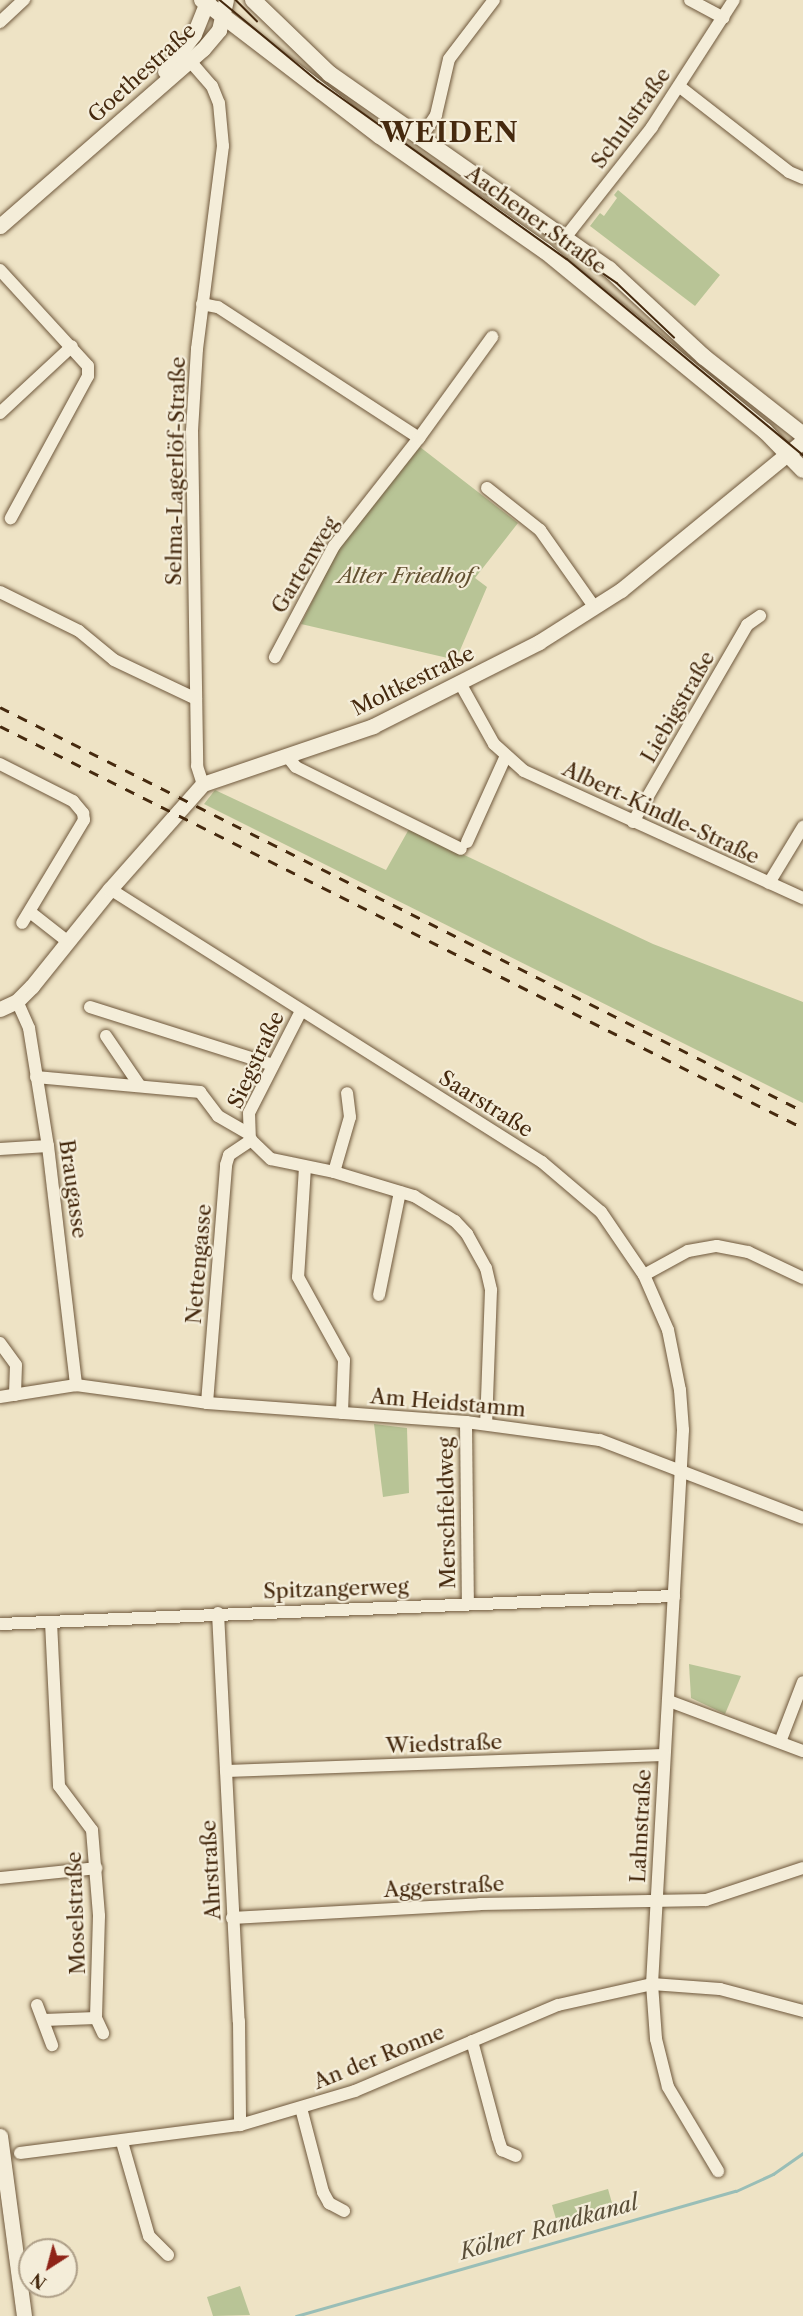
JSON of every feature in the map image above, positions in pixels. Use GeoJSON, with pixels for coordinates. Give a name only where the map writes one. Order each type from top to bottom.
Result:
{"type":"FeatureCollection","features":[{"type":"Feature","properties":{"kind":"main road","name":"Aachener Straße"},"geometry":{"type":"LineString","coordinates":[[253,0],[320,66],[630,286],[704,357],[803,435]]}},
{"type":"Feature","properties":{"kind":"main road","name":"Aachener Straße"},"geometry":{"type":"LineString","coordinates":[[206,1],[224,8],[380,136],[545,251],[765,431],[803,470]]}},
{"type":"Feature","properties":{"kind":"street"},"geometry":{"type":"LineString","coordinates":[[0,22],[24,0]]}},
{"type":"Feature","properties":{"kind":"street"},"geometry":{"type":"LineString","coordinates":[[420,139],[436,116],[449,59],[494,0]]}},
{"type":"Feature","properties":{"kind":"street"},"geometry":{"type":"LineString","coordinates":[[690,0],[724,18]]}},
{"type":"Feature","properties":{"kind":"street","name":"Schulstraße"},"geometry":{"type":"LineString","coordinates":[[564,239],[680,87],[734,0]]}},
{"type":"Feature","properties":{"kind":"street","name":"Goethestraße"},"geometry":{"type":"LineString","coordinates":[[80,155],[98,132],[177,59],[206,1]]}},
{"type":"Feature","properties":{"kind":"street","name":"Goethestraße"},"geometry":{"type":"LineString","coordinates":[[0,226],[190,61],[219,30],[224,8]]}},
{"type":"Feature","properties":{"kind":"street","name":"Selma-Lagerlöf-Straße"},"geometry":{"type":"LineString","coordinates":[[190,61],[212,86],[223,130],[202,304],[192,431],[197,766],[203,784]]}},
{"type":"Feature","properties":{"kind":"street"},"geometry":{"type":"LineString","coordinates":[[680,87],[789,172],[803,178]]}},
{"type":"Feature","properties":{"kind":"street"},"geometry":{"type":"LineString","coordinates":[[0,270],[85,359],[88,376],[11,518]]}},
{"type":"Feature","properties":{"kind":"street"},"geometry":{"type":"LineString","coordinates":[[202,304],[218,307],[418,438]]}},
{"type":"Feature","properties":{"kind":"street","name":"Gartenweg"},"geometry":{"type":"LineString","coordinates":[[275,657],[334,546],[418,438],[492,336]]}},
{"type":"Feature","properties":{"kind":"street"},"geometry":{"type":"LineString","coordinates":[[0,413],[72,346]]}},
{"type":"Feature","properties":{"kind":"street","name":"Moltkestraße"},"geometry":{"type":"LineString","coordinates":[[203,784],[373,726],[460,683],[595,608],[803,441]]}},
{"type":"Feature","properties":{"kind":"street"},"geometry":{"type":"LineString","coordinates":[[487,488],[540,530],[595,608]]}},
{"type":"Feature","properties":{"kind":"street"},"geometry":{"type":"LineString","coordinates":[[0,592],[79,631],[114,660],[196,699]]}},
{"type":"Feature","properties":{"kind":"street","name":"Liebigstraße"},"geometry":{"type":"LineString","coordinates":[[633,822],[747,625],[760,616]]}},
{"type":"Feature","properties":{"kind":"street","name":"Albert-Kindle-Straße"},"geometry":{"type":"LineString","coordinates":[[460,683],[505,758],[524,771],[803,898]]}},
{"type":"Feature","properties":{"kind":"street"},"geometry":{"type":"LineString","coordinates":[[287,756],[296,767],[464,846],[505,758]]}},
{"type":"Feature","properties":{"kind":"street"},"geometry":{"type":"LineString","coordinates":[[0,764],[73,801],[84,813],[84,820],[26,918],[67,941]]}},
{"type":"Feature","properties":{"kind":"street"},"geometry":{"type":"LineString","coordinates":[[0,1009],[17,1001],[110,889],[203,784]]}},
{"type":"Feature","properties":{"kind":"street"},"geometry":{"type":"LineString","coordinates":[[769,883],[803,827]]}},
{"type":"Feature","properties":{"kind":"street","name":"Saarstraße"},"geometry":{"type":"LineString","coordinates":[[110,889],[572,1185],[601,1212],[644,1275],[668,1330],[680,1390],[681,1469]]}},
{"type":"Feature","properties":{"kind":"street","name":"Braugasse"},"geometry":{"type":"LineString","coordinates":[[17,1001],[29,1028],[48,1146],[76,1385]]}},
{"type":"Feature","properties":{"kind":"street"},"geometry":{"type":"LineString","coordinates":[[90,1007],[273,1065]]}},
{"type":"Feature","properties":{"kind":"street","name":"Siegstraße"},"geometry":{"type":"LineString","coordinates":[[301,1011],[249,1113],[249,1137],[271,1159],[334,1172],[400,1192],[455,1221],[467,1234],[486,1268],[493,1311],[486,1424]]}},
{"type":"Feature","properties":{"kind":"street"},"geometry":{"type":"LineString","coordinates":[[106,1036],[140,1086]]}},
{"type":"Feature","properties":{"kind":"street"},"geometry":{"type":"LineString","coordinates":[[36,1077],[204,1093],[218,1116],[249,1137]]}},
{"type":"Feature","properties":{"kind":"street"},"geometry":{"type":"LineString","coordinates":[[334,1172],[350,1117],[347,1093]]}},
{"type":"Feature","properties":{"kind":"street","name":"Nettengasse"},"geometry":{"type":"LineString","coordinates":[[207,1403],[226,1165],[229,1155],[249,1137]]}},
{"type":"Feature","properties":{"kind":"street"},"geometry":{"type":"LineString","coordinates":[[0,1149],[48,1146]]}},
{"type":"Feature","properties":{"kind":"street"},"geometry":{"type":"LineString","coordinates":[[305,1167],[298,1277],[344,1360],[342,1413]]}},
{"type":"Feature","properties":{"kind":"street"},"geometry":{"type":"LineString","coordinates":[[379,1295],[400,1192]]}},
{"type":"Feature","properties":{"kind":"street"},"geometry":{"type":"LineString","coordinates":[[644,1275],[688,1251],[717,1246],[748,1252],[803,1278]]}},
{"type":"Feature","properties":{"kind":"street"},"geometry":{"type":"LineString","coordinates":[[0,1343],[16,1365],[15,1395]]}},
{"type":"Feature","properties":{"kind":"street","name":"Am Heidstamm"},"geometry":{"type":"LineString","coordinates":[[0,1397],[76,1385],[207,1403],[466,1422],[600,1440],[681,1469],[803,1518]]}},
{"type":"Feature","properties":{"kind":"street","name":"Merschfeldweg"},"geometry":{"type":"LineString","coordinates":[[466,1422],[468,1604]]}},
{"type":"Feature","properties":{"kind":"street","name":"Lahnstraße"},"geometry":{"type":"LineString","coordinates":[[681,1469],[652,1984],[656,2039],[668,2087],[718,2171]]}},
{"type":"Feature","properties":{"kind":"street","name":"Spitzangerweg"},"geometry":{"type":"LineString","coordinates":[[0,1624],[218,1613],[674,1596]]}},
{"type":"Feature","properties":{"kind":"street","name":"Ahrstraße"},"geometry":{"type":"LineString","coordinates":[[218,1613],[239,2020],[240,2125]]}},
{"type":"Feature","properties":{"kind":"street","name":"Moselstraße"},"geometry":{"type":"LineString","coordinates":[[51,1622],[59,1786],[92,1830],[96,1868],[96,2018],[102,2033]]}},
{"type":"Feature","properties":{"kind":"street"},"geometry":{"type":"LineString","coordinates":[[780,1742],[803,1682]]}},
{"type":"Feature","properties":{"kind":"street"},"geometry":{"type":"LineString","coordinates":[[669,1701],[803,1750]]}},
{"type":"Feature","properties":{"kind":"street","name":"Wiedstraße"},"geometry":{"type":"LineString","coordinates":[[226,1771],[664,1755]]}},
{"type":"Feature","properties":{"kind":"street"},"geometry":{"type":"LineString","coordinates":[[0,1878],[96,1868]]}},
{"type":"Feature","properties":{"kind":"street","name":"Aggerstraße"},"geometry":{"type":"LineString","coordinates":[[232,1918],[480,1904],[657,1900],[722,1896],[803,1868]]}},
{"type":"Feature","properties":{"kind":"street","name":"An der Ronne"},"geometry":{"type":"LineString","coordinates":[[20,2153],[122,2142],[240,2125],[354,2091],[558,2005],[652,1984],[720,1989],[803,2011]]}},
{"type":"Feature","properties":{"kind":"street"},"geometry":{"type":"LineString","coordinates":[[37,2005],[52,2045]]}},
{"type":"Feature","properties":{"kind":"street"},"geometry":{"type":"LineString","coordinates":[[44,2020],[96,2018]]}},
{"type":"Feature","properties":{"kind":"street","name":"An der Ronne"},"geometry":{"type":"LineString","coordinates":[[472,2041],[502,2150],[516,2156]]}},
{"type":"Feature","properties":{"kind":"street","name":"An der Ronne"},"geometry":{"type":"LineString","coordinates":[[301,2108],[323,2192],[329,2203],[344,2211]]}},
{"type":"Feature","properties":{"kind":"street"},"geometry":{"type":"LineString","coordinates":[[0,2138],[24,2316]]}},
{"type":"Feature","properties":{"kind":"street"},"geometry":{"type":"LineString","coordinates":[[122,2142],[149,2236],[168,2256]]}},
{"type":"Feature","properties":{"kind":"green space"},"geometry":{"type":"Polygon","coordinates":[[[618,190],[720,275],[695,306],[590,226],[600,213],[604,216],[617,198],[614,195],[618,190]]]}},
{"type":"Feature","properties":{"kind":"green space","name":"Alter Friedhof"},"geometry":{"type":"Polygon","coordinates":[[[420,447],[518,523],[475,578],[487,587],[458,655],[452,659],[301,624],[337,551],[420,447]]]}},
{"type":"Feature","properties":{"kind":"green space"},"geometry":{"type":"Polygon","coordinates":[[[215,790],[386,870],[409,829],[653,944],[803,1002],[803,1103],[204,804],[215,790]]]}},
{"type":"Feature","properties":{"kind":"green space"},"geometry":{"type":"Polygon","coordinates":[[[374,1424],[407,1428],[409,1493],[383,1497],[374,1424]]]}},
{"type":"Feature","properties":{"kind":"green space"},"geometry":{"type":"Polygon","coordinates":[[[689,1664],[741,1676],[725,1714],[691,1698],[689,1664]]]}},
{"type":"Feature","properties":{"kind":"green space"},"geometry":{"type":"Polygon","coordinates":[[[608,2189],[614,2210],[558,2226],[552,2205],[608,2189]]]}},
{"type":"Feature","properties":{"kind":"green space"},"geometry":{"type":"Polygon","coordinates":[[[240,2286],[250,2315],[213,2316],[207,2297],[240,2286]]]}},
{"type":"Feature","properties":{"kind":"waterway","name":"Kölner Randkanal"},"geometry":{"type":"LineString","coordinates":[[296,2316],[736,2191],[773,2174],[803,2153]]}},
{"type":"Feature","properties":{"kind":"tram line"},"geometry":{"type":"LineString","coordinates":[[220,0],[318,81],[567,259],[803,455]]}},
{"type":"Feature","properties":{"kind":"tram line"},"geometry":{"type":"LineString","coordinates":[[236,0],[257,21]]}},
{"type":"Feature","properties":{"kind":"tram line"},"geometry":{"type":"LineString","coordinates":[[546,234],[617,283],[674,337]]}},
{"type":"Feature","properties":{"kind":"railway"},"geometry":{"type":"LineString","coordinates":[[0,707],[803,1111]]}},
{"type":"Feature","properties":{"kind":"railway"},"geometry":{"type":"LineString","coordinates":[[0,726],[803,1128]]}},
{"type":"Feature","properties":{"kind":"district","name":"WEIDEN"},"geometry":{"type":"Point","coordinates":[450,133]}}]}
